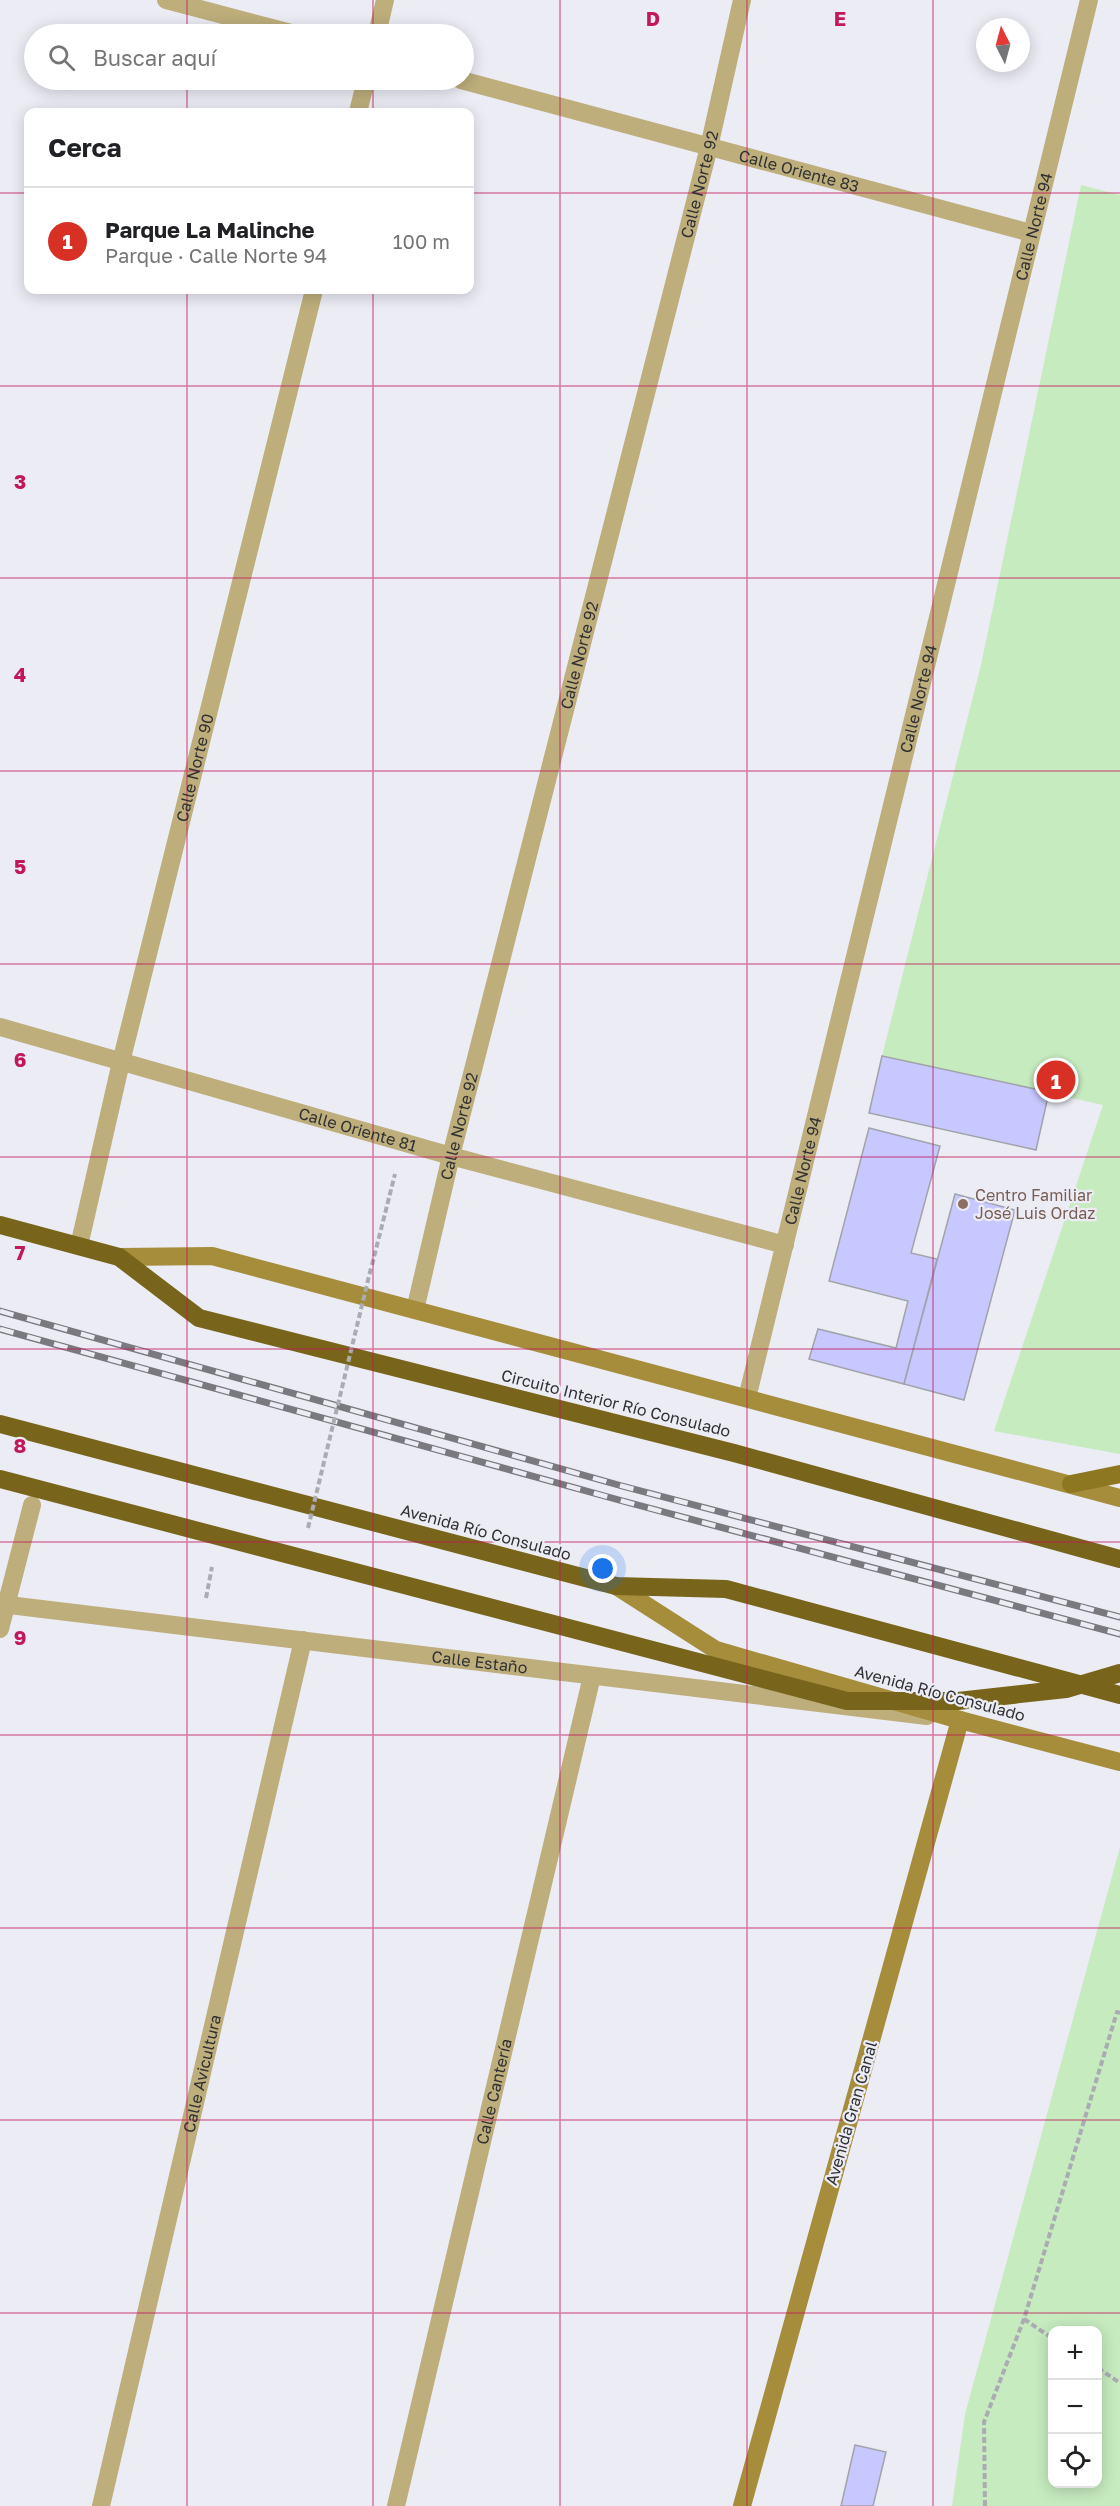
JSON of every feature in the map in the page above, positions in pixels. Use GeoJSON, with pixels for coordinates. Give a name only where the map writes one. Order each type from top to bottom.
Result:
{"type":"FeatureCollection","features":[{"type":"Feature","properties":{"kind":"highway"},"geometry":{"type":"LineString","coordinates":[[0,1225],[118,1257]]}},
{"type":"Feature","properties":{"kind":"highway","name":"Circuito Interior Río Consulado"},"geometry":{"type":"LineString","coordinates":[[118,1257],[199,1318],[734,1453],[1120,1559]]}},
{"type":"Feature","properties":{"kind":"highway","name":"Avenida Río Consulado"},"geometry":{"type":"LineString","coordinates":[[0,1424],[616,1586]]}},
{"type":"Feature","properties":{"kind":"highway"},"geometry":{"type":"LineString","coordinates":[[0,1479],[847,1701],[958,1701],[1066,1689],[1120,1673]]}},
{"type":"Feature","properties":{"kind":"highway"},"geometry":{"type":"LineString","coordinates":[[616,1586],[726,1589],[1120,1695]]}},
{"type":"Feature","properties":{"kind":"main road"},"geometry":{"type":"LineString","coordinates":[[118,1257],[212,1256],[1120,1498]]}},
{"type":"Feature","properties":{"kind":"main road"},"geometry":{"type":"LineString","coordinates":[[1071,1484],[1120,1474]]}},
{"type":"Feature","properties":{"kind":"main road","name":"Avenida Río Consulado"},"geometry":{"type":"LineString","coordinates":[[616,1586],[716,1650],[960,1720],[1120,1762]]}},
{"type":"Feature","properties":{"kind":"main road","name":"Avenida Gran Canal"},"geometry":{"type":"LineString","coordinates":[[742,2506],[960,1720]]}},
{"type":"Feature","properties":{"kind":"street"},"geometry":{"type":"LineString","coordinates":[[166,0],[257,24]]}},
{"type":"Feature","properties":{"kind":"street"},"geometry":{"type":"LineString","coordinates":[[379,24],[385,0]]}},
{"type":"Feature","properties":{"kind":"street","name":"Calle Norte 92"},"geometry":{"type":"LineString","coordinates":[[415,1310],[451,1156],[709,147],[742,0]]}},
{"type":"Feature","properties":{"kind":"street","name":"Calle Norte 94"},"geometry":{"type":"LineString","coordinates":[[747,1398],[1089,0]]}},
{"type":"Feature","properties":{"kind":"street","name":"Calle Oriente 83"},"geometry":{"type":"LineString","coordinates":[[474,83],[1031,233]]}},
{"type":"Feature","properties":{"kind":"street"},"geometry":{"type":"LineString","coordinates":[[359,108],[364,90]]}},
{"type":"Feature","properties":{"kind":"street","name":"Calle Norte 90"},"geometry":{"type":"LineString","coordinates":[[79,1246],[121,1062],[313,294]]}},
{"type":"Feature","properties":{"kind":"street","name":"Calle Oriente 81"},"geometry":{"type":"LineString","coordinates":[[0,1027],[451,1156],[785,1245]]}},
{"type":"Feature","properties":{"kind":"street"},"geometry":{"type":"LineString","coordinates":[[0,1629],[3,1604],[32,1505]]}},
{"type":"Feature","properties":{"kind":"street","name":"Calle Estaño"},"geometry":{"type":"LineString","coordinates":[[3,1604],[960,1720]]}},
{"type":"Feature","properties":{"kind":"street","name":"Calle Avicultura"},"geometry":{"type":"LineString","coordinates":[[101,2506],[303,1640]]}},
{"type":"Feature","properties":{"kind":"street","name":"Calle Cantería"},"geometry":{"type":"LineString","coordinates":[[396,2506],[592,1676]]}},
{"type":"Feature","properties":{"kind":"path"},"geometry":{"type":"LineString","coordinates":[[306,1535],[403,1141]]}},
{"type":"Feature","properties":{"kind":"path"},"geometry":{"type":"LineString","coordinates":[[200,1628],[213,1558]]}},
{"type":"Feature","properties":{"kind":"path"},"geometry":{"type":"LineString","coordinates":[[985,2506],[984,2422],[1024,2319],[1117,2012],[1120,2013]]}},
{"type":"Feature","properties":{"kind":"path"},"geometry":{"type":"LineString","coordinates":[[1024,2319],[1048,2335]]}},
{"type":"Feature","properties":{"kind":"path"},"geometry":{"type":"LineString","coordinates":[[1102,2371],[1120,2383]]}},
{"type":"Feature","properties":{"kind":"green space"},"geometry":{"type":"Polygon","coordinates":[[[1081,185],[1120,195],[1120,1454],[994,1431],[1103,1105],[882,1056],[981,665],[1081,185]]]}},
{"type":"Feature","properties":{"kind":"green space"},"geometry":{"type":"Polygon","coordinates":[[[1120,1847],[1120,2506],[952,2506],[965,2414],[1120,1847]]]}},
{"type":"Feature","properties":{"kind":"building"},"geometry":{"type":"Polygon","coordinates":[[[882,1056],[1049,1092],[1036,1150],[869,1113],[882,1056]]]}},
{"type":"Feature","properties":{"kind":"building"},"geometry":{"type":"Polygon","coordinates":[[[869,1128],[940,1146],[911,1253],[937,1259],[904,1384],[809,1359],[818,1329],[896,1348],[908,1301],[829,1281],[869,1128]]]}},
{"type":"Feature","properties":{"kind":"building"},"geometry":{"type":"Polygon","coordinates":[[[955,1194],[1015,1210],[964,1400],[904,1384],[955,1194]]]}},
{"type":"Feature","properties":{"kind":"building"},"geometry":{"type":"Polygon","coordinates":[[[855,2445],[886,2452],[873,2506],[841,2506],[855,2445]]]}},
{"type":"Feature","properties":{"kind":"railway"},"geometry":{"type":"LineString","coordinates":[[0,1311],[622,1486],[1120,1617]]}},
{"type":"Feature","properties":{"kind":"railway"},"geometry":{"type":"LineString","coordinates":[[0,1329],[619,1500],[1120,1634]]}},
{"type":"Feature","properties":{"kind":"place","name":"Parque La Malinche"},"geometry":{"type":"Point","coordinates":[1056,1080]}},
{"type":"Feature","properties":{"kind":"place","name":"Centro Familiar José Luis Ordaz"},"geometry":{"type":"Point","coordinates":[963,1204]}}]}
